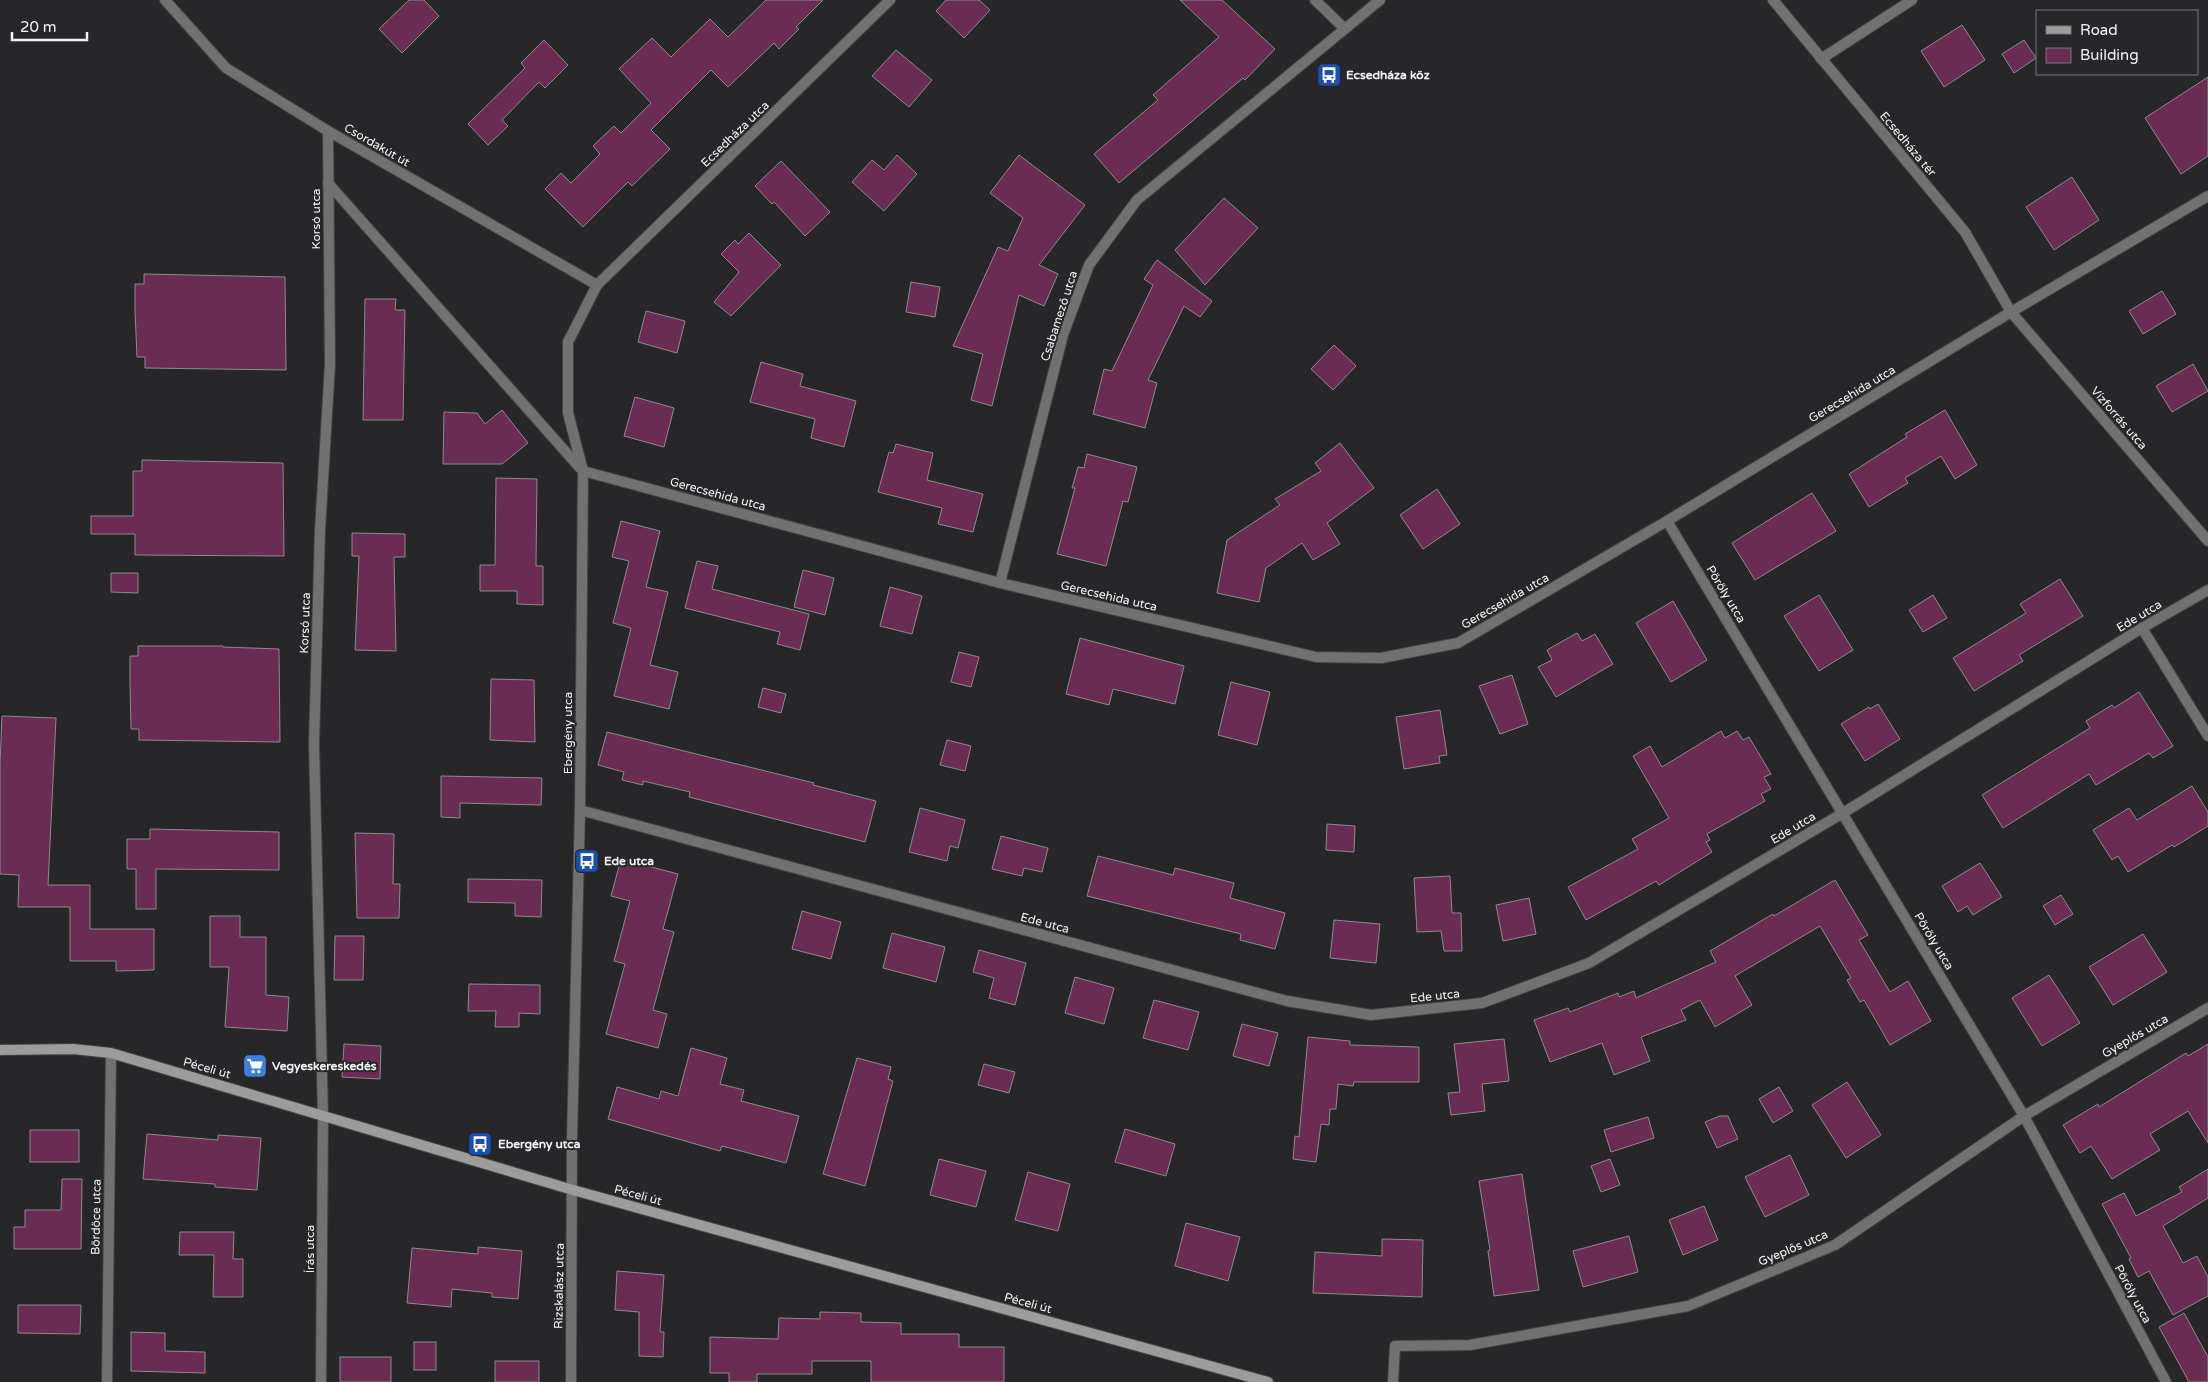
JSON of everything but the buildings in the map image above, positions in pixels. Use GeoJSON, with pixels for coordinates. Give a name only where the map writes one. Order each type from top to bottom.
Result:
{"type":"FeatureCollection","features":[{"type":"Feature","properties":{"kind":"main road","name":"Péceli út"},"geometry":{"type":"LineString","coordinates":[[0,1050],[73,1049],[111,1053],[573,1190],[1268,1382]]}},
{"type":"Feature","properties":{"kind":"street","name":"Csordakút út"},"geometry":{"type":"LineString","coordinates":[[165,0],[226,68],[328,131],[597,285]]}},
{"type":"Feature","properties":{"kind":"street","name":"Ecsedháza utca"},"geometry":{"type":"LineString","coordinates":[[597,285],[890,0]]}},
{"type":"Feature","properties":{"kind":"street"},"geometry":{"type":"LineString","coordinates":[[1315,0],[1344,28]]}},
{"type":"Feature","properties":{"kind":"street","name":"Csabamező utca"},"geometry":{"type":"LineString","coordinates":[[1000,583],[1064,335],[1089,265],[1137,200],[1380,0]]}},
{"type":"Feature","properties":{"kind":"street","name":"Ecsedháza tér"},"geometry":{"type":"LineString","coordinates":[[1773,0],[1965,232],[2011,312]]}},
{"type":"Feature","properties":{"kind":"street"},"geometry":{"type":"LineString","coordinates":[[1821,59],[1912,0]]}},
{"type":"Feature","properties":{"kind":"street","name":"Korsó utca"},"geometry":{"type":"LineString","coordinates":[[323,1116],[314,744],[320,530],[330,364],[328,131]]}},
{"type":"Feature","properties":{"kind":"street"},"geometry":{"type":"LineString","coordinates":[[328,183],[583,471]]}},
{"type":"Feature","properties":{"kind":"street","name":"Gerecsehida utca"},"geometry":{"type":"LineString","coordinates":[[583,471],[1000,583],[1316,657],[1381,658],[1458,643],[1667,521],[2011,312],[2208,196]]}},
{"type":"Feature","properties":{"kind":"street","name":"Ebergény utca"},"geometry":{"type":"LineString","coordinates":[[573,1190],[572,1139],[580,810],[583,471],[568,413],[568,342],[597,285]]}},
{"type":"Feature","properties":{"kind":"street","name":"Vízforrás utca"},"geometry":{"type":"LineString","coordinates":[[2011,312],[2208,541]]}},
{"type":"Feature","properties":{"kind":"street","name":"Pöröly utca"},"geometry":{"type":"LineString","coordinates":[[1667,521],[2024,1116],[2166,1382]]}},
{"type":"Feature","properties":{"kind":"street","name":"Ede utca"},"geometry":{"type":"LineString","coordinates":[[580,810],[1287,1001],[1371,1016],[1482,1003],[1589,963],[1843,813],[2142,628],[2208,590]]}},
{"type":"Feature","properties":{"kind":"street"},"geometry":{"type":"LineString","coordinates":[[2142,628],[2208,736]]}},
{"type":"Feature","properties":{"kind":"street","name":"Gyeplős utca"},"geometry":{"type":"LineString","coordinates":[[1393,1382],[1395,1346],[1470,1345],[1688,1306],[1834,1245],[2024,1116],[2208,1008]]}},
{"type":"Feature","properties":{"kind":"street","name":"Bördöce utca"},"geometry":{"type":"LineString","coordinates":[[106,1382],[111,1053]]}},
{"type":"Feature","properties":{"kind":"street","name":"Írás utca"},"geometry":{"type":"LineString","coordinates":[[321,1382],[323,1116]]}},
{"type":"Feature","properties":{"kind":"street","name":"Rizskalász utca"},"geometry":{"type":"LineString","coordinates":[[571,1382],[573,1190]]}},
{"type":"Feature","properties":{"kind":"place","name":"Ecsedháza köz"},"geometry":{"type":"Point","coordinates":[1329,75]}},
{"type":"Feature","properties":{"kind":"place","name":"Ede utca"},"geometry":{"type":"Point","coordinates":[587,861]}},
{"type":"Feature","properties":{"kind":"place","name":"Vegyeskereskedés"},"geometry":{"type":"Point","coordinates":[255,1066]}},
{"type":"Feature","properties":{"kind":"place","name":"Ebergény utca"},"geometry":{"type":"Point","coordinates":[480,1144]}}]}
